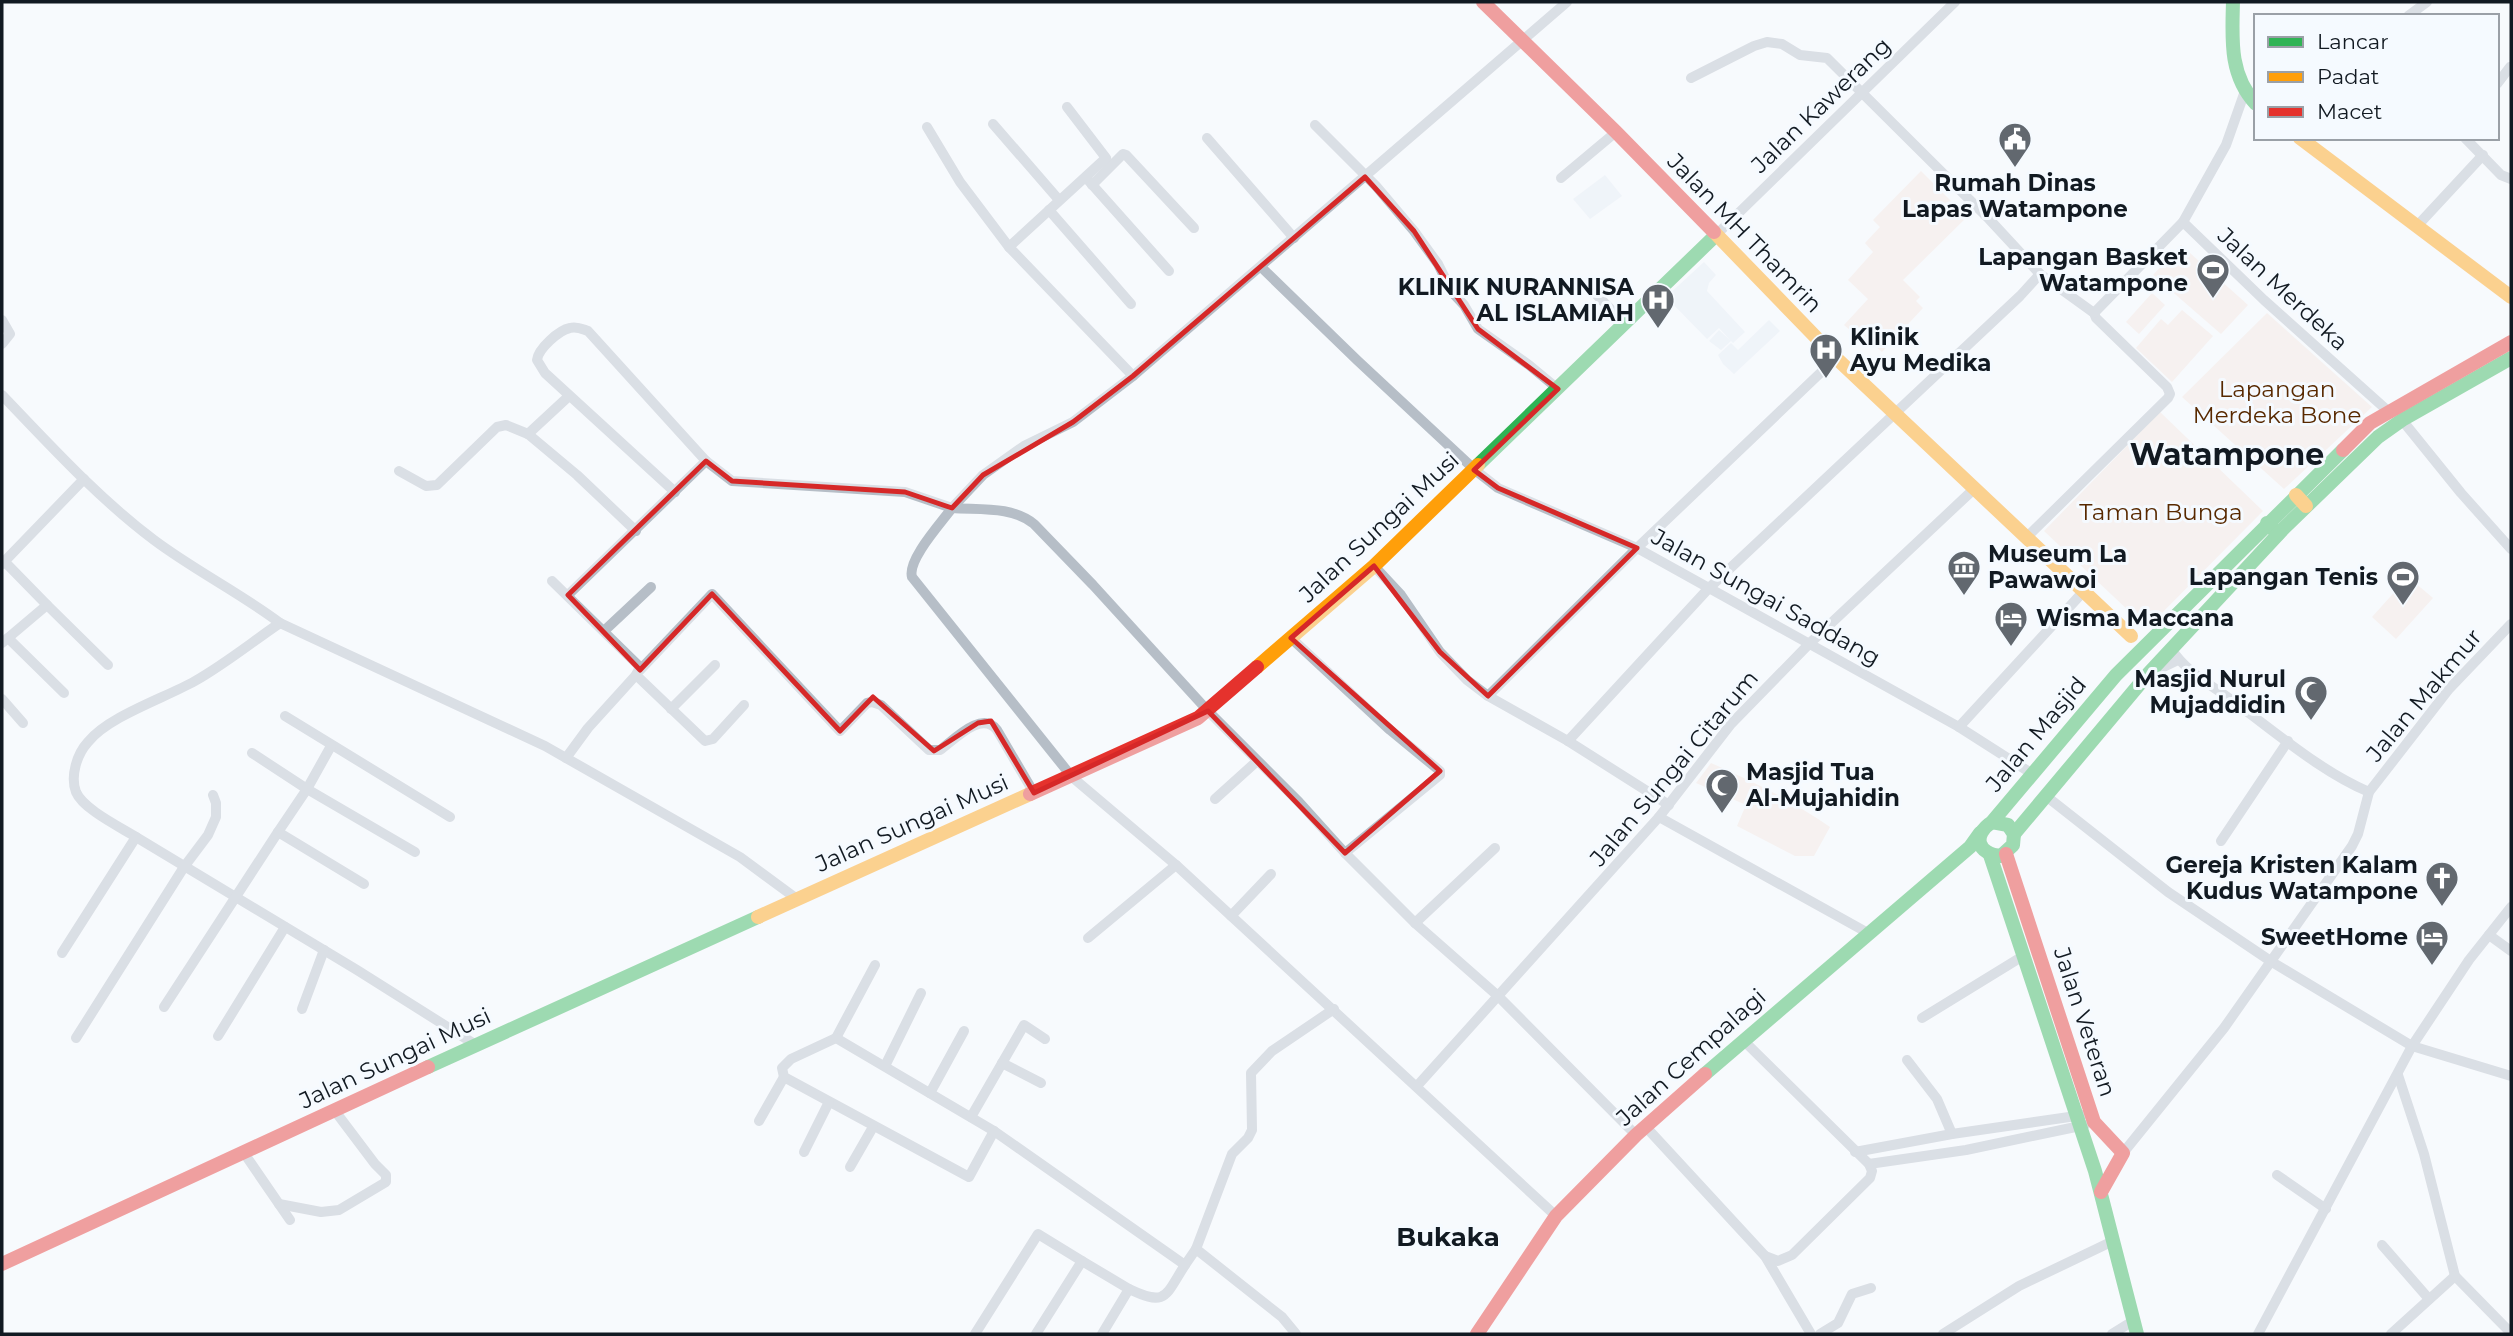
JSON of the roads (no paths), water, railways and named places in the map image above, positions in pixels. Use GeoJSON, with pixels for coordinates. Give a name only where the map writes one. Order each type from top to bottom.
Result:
{"type":"FeatureCollection","features":[{"type":"Feature","properties":{"kind":"main road","name":"Jalan MH Thamrin"},"geometry":{"type":"LineString","coordinates":[[1483,2],[1616,132],[1836,358],[2131,636]]}},
{"type":"Feature","properties":{"kind":"main road"},"geometry":{"type":"LineString","coordinates":[[2233,2],[2237,79],[2244,94],[2254,102]]}},
{"type":"Feature","properties":{"kind":"main road"},"geometry":{"type":"LineString","coordinates":[[2303,140],[2511,297]]}},
{"type":"Feature","properties":{"kind":"main road","name":"Jalan Sungai Musi"},"geometry":{"type":"LineString","coordinates":[[2,1264],[476,1045],[1198,718],[1374,566],[1715,236]]}},
{"type":"Feature","properties":{"kind":"main road","name":"Jalan Masjid"},"geometry":{"type":"LineString","coordinates":[[1992,822],[2031,772],[2116,675],[2370,423],[2511,342]]}},
{"type":"Feature","properties":{"kind":"main road","name":"Jalan Masjid"},"geometry":{"type":"LineString","coordinates":[[2014,834],[2148,674],[2175,655],[2278,534],[2378,437],[2511,358]]}},
{"type":"Feature","properties":{"kind":"main road"},"geometry":{"type":"LineString","coordinates":[[2296,495],[2306,506]]}},
{"type":"Feature","properties":{"kind":"main road"},"geometry":{"type":"LineString","coordinates":[[2267,523],[2278,534]]}},
{"type":"Feature","properties":{"kind":"main road"},"geometry":{"type":"LineString","coordinates":[[2148,674],[2130,661],[2131,636],[2153,637],[2175,655]]}},
{"type":"Feature","properties":{"kind":"main road"},"geometry":{"type":"LineString","coordinates":[[1992,822],[2008,825],[2014,834],[2013,845],[2006,854],[1996,857],[1981,850],[1980,833],[1992,822]]}},
{"type":"Feature","properties":{"kind":"main road","name":"Jalan Cempalagi"},"geometry":{"type":"LineString","coordinates":[[1481,1333],[1556,1216],[1640,1131],[1868,933],[1981,850]]}},
{"type":"Feature","properties":{"kind":"main road","name":"Jalan Veteran"},"geometry":{"type":"LineString","coordinates":[[1981,850],[2000,890],[2085,1120],[2123,1153]]}},
{"type":"Feature","properties":{"kind":"main road","name":"Jalan Veteran"},"geometry":{"type":"LineString","coordinates":[[2006,854],[2085,1120],[2135,1328]]}},
{"type":"Feature","properties":{"kind":"main road"},"geometry":{"type":"LineString","coordinates":[[2000,890],[2015,887]]}},
{"type":"Feature","properties":{"kind":"main road"},"geometry":{"type":"LineString","coordinates":[[2101,1192],[2123,1153]]}},
{"type":"Feature","properties":{"kind":"street"},"geometry":{"type":"LineString","coordinates":[[1556,1216],[1176,865],[1072,776],[912,577],[910,571],[916,557],[952,508],[983,474],[1024,446],[1073,422],[1133,376],[1567,2]]}},
{"type":"Feature","properties":{"kind":"street","name":"Jalan Kawerang"},"geometry":{"type":"LineString","coordinates":[[1715,236],[1955,2]]}},
{"type":"Feature","properties":{"kind":"street"},"geometry":{"type":"LineString","coordinates":[[2411,14],[2427,2]]}},
{"type":"Feature","properties":{"kind":"street"},"geometry":{"type":"LineString","coordinates":[[1691,78],[1767,42],[1782,44],[1800,55],[1827,58],[1989,219],[2040,274],[2094,313],[2167,387],[2170,394],[2026,538]]}},
{"type":"Feature","properties":{"kind":"street"},"geometry":{"type":"LineString","coordinates":[[2094,313],[2183,222],[2226,145],[2244,94]]}},
{"type":"Feature","properties":{"kind":"street"},"geometry":{"type":"LineString","coordinates":[[1068,107],[1105,156],[1089,181]]}},
{"type":"Feature","properties":{"kind":"street"},"geometry":{"type":"LineString","coordinates":[[993,124],[1059,200]]}},
{"type":"Feature","properties":{"kind":"street"},"geometry":{"type":"LineString","coordinates":[[1315,125],[1364,177],[1376,186],[1414,231],[1478,329],[1558,389]]}},
{"type":"Feature","properties":{"kind":"street"},"geometry":{"type":"LineString","coordinates":[[927,127],[960,182],[1009,247],[1133,376]]}},
{"type":"Feature","properties":{"kind":"street"},"geometry":{"type":"LineString","coordinates":[[1561,178],[1616,132]]}},
{"type":"Feature","properties":{"kind":"street"},"geometry":{"type":"LineString","coordinates":[[1207,138],[1294,238]]}},
{"type":"Feature","properties":{"kind":"street"},"geometry":{"type":"LineString","coordinates":[[2467,140],[2501,175],[2511,179]]}},
{"type":"Feature","properties":{"kind":"street"},"geometry":{"type":"LineString","coordinates":[[1009,247],[1059,200],[1124,154],[1194,228]]}},
{"type":"Feature","properties":{"kind":"street"},"geometry":{"type":"LineString","coordinates":[[2418,225],[2483,155]]}},
{"type":"Feature","properties":{"kind":"street"},"geometry":{"type":"LineString","coordinates":[[1089,181],[1169,271]]}},
{"type":"Feature","properties":{"kind":"street"},"geometry":{"type":"LineString","coordinates":[[1049,210],[1131,304]]}},
{"type":"Feature","properties":{"kind":"street","name":"Jalan Merdeka"},"geometry":{"type":"LineString","coordinates":[[2183,222],[2264,300],[2388,411]]}},
{"type":"Feature","properties":{"kind":"street","name":"Jalan Sungai Saddang"},"geometry":{"type":"LineString","coordinates":[[1261,267],[1475,470],[1498,488],[1637,548],[1959,727],[2031,772]]}},
{"type":"Feature","properties":{"kind":"street"},"geometry":{"type":"LineString","coordinates":[[1568,741],[1708,589],[2021,296],[2040,274]]}},
{"type":"Feature","properties":{"kind":"street"},"geometry":{"type":"LineString","coordinates":[[1591,289],[1625,324]]}},
{"type":"Feature","properties":{"kind":"street"},"geometry":{"type":"LineString","coordinates":[[2,320],[10,334],[2,344]]}},
{"type":"Feature","properties":{"kind":"street"},"geometry":{"type":"LineString","coordinates":[[675,492],[569,396],[539,365],[537,356],[563,331],[576,327],[588,331],[706,461],[732,481],[905,492],[952,508],[1009,511],[1025,516],[1345,853],[1415,923],[1498,996],[1640,1131],[1765,1256],[1811,1334]]}},
{"type":"Feature","properties":{"kind":"street"},"geometry":{"type":"LineString","coordinates":[[1488,696],[1637,548],[1836,358]]}},
{"type":"Feature","properties":{"kind":"street"},"geometry":{"type":"LineString","coordinates":[[2,395],[84,479],[156,541],[276,620],[566,758],[740,858],[797,899]]}},
{"type":"Feature","properties":{"kind":"street"},"geometry":{"type":"LineString","coordinates":[[527,434],[569,396]]}},
{"type":"Feature","properties":{"kind":"street"},"geometry":{"type":"LineString","coordinates":[[2403,420],[2461,494],[2511,549]]}},
{"type":"Feature","properties":{"kind":"street"},"geometry":{"type":"LineString","coordinates":[[399,471],[426,486],[437,485],[497,427],[506,425],[527,434],[577,475],[636,531]]}},
{"type":"Feature","properties":{"kind":"street"},"geometry":{"type":"LineString","coordinates":[[568,595],[706,461]]}},
{"type":"Feature","properties":{"kind":"street"},"geometry":{"type":"LineString","coordinates":[[84,479],[3,563],[107,665]]}},
{"type":"Feature","properties":{"kind":"street","name":"Jalan Sungai Citarum"},"geometry":{"type":"LineString","coordinates":[[1417,1086],[1659,817],[1731,724],[1810,643],[1974,489]]}},
{"type":"Feature","properties":{"kind":"street"},"geometry":{"type":"LineString","coordinates":[[1374,566],[1401,595],[1440,652],[1467,680],[1488,696],[1568,741],[1669,805]]}},
{"type":"Feature","properties":{"kind":"street"},"geometry":{"type":"LineString","coordinates":[[552,581],[639,663],[638,673],[702,740],[709,741],[744,705]]}},
{"type":"Feature","properties":{"kind":"street"},"geometry":{"type":"LineString","coordinates":[[604,631],[651,587]]}},
{"type":"Feature","properties":{"kind":"street"},"geometry":{"type":"LineString","coordinates":[[1959,727],[2083,592]]}},
{"type":"Feature","properties":{"kind":"street"},"geometry":{"type":"LineString","coordinates":[[566,758],[588,728],[712,594],[840,731],[872,702],[881,705],[929,750],[934,751],[940,750],[978,723],[986,722],[997,730],[1034,793]]}},
{"type":"Feature","properties":{"kind":"street"},"geometry":{"type":"LineString","coordinates":[[47,605],[4,639],[64,693]]}},
{"type":"Feature","properties":{"kind":"street"},"geometry":{"type":"LineString","coordinates":[[276,620],[198,680],[117,720],[87,742],[74,773],[73,781],[78,796],[101,815],[136,837],[476,1045]]}},
{"type":"Feature","properties":{"kind":"street","name":"Jalan Makmur"},"geometry":{"type":"LineString","coordinates":[[2369,792],[2449,689],[2511,624]]}},
{"type":"Feature","properties":{"kind":"street"},"geometry":{"type":"LineString","coordinates":[[1291,638],[1390,730],[1440,771],[1440,775],[1345,853]]}},
{"type":"Feature","properties":{"kind":"street"},"geometry":{"type":"LineString","coordinates":[[2123,1153],[2224,1028],[2352,846],[2358,834],[2369,792],[2337,776],[2175,655]]}},
{"type":"Feature","properties":{"kind":"street"},"geometry":{"type":"LineString","coordinates":[[671,709],[715,665]]}},
{"type":"Feature","properties":{"kind":"street"},"geometry":{"type":"LineString","coordinates":[[2,701],[23,723]]}},
{"type":"Feature","properties":{"kind":"street"},"geometry":{"type":"LineString","coordinates":[[285,716],[450,817]]}},
{"type":"Feature","properties":{"kind":"street"},"geometry":{"type":"LineString","coordinates":[[2221,841],[2288,741]]}},
{"type":"Feature","properties":{"kind":"street"},"geometry":{"type":"LineString","coordinates":[[164,1007],[307,789],[331,746]]}},
{"type":"Feature","properties":{"kind":"street"},"geometry":{"type":"LineString","coordinates":[[252,752],[307,789],[415,852]]}},
{"type":"Feature","properties":{"kind":"street"},"geometry":{"type":"LineString","coordinates":[[1215,799],[1256,762]]}},
{"type":"Feature","properties":{"kind":"street"},"geometry":{"type":"LineString","coordinates":[[76,1038],[184,867],[208,835],[216,817],[213,795]]}},
{"type":"Feature","properties":{"kind":"street"},"geometry":{"type":"LineString","coordinates":[[2046,796],[2168,892],[2272,962],[2413,1046],[2511,1076]]}},
{"type":"Feature","properties":{"kind":"street"},"geometry":{"type":"LineString","coordinates":[[1659,817],[1868,933]]}},
{"type":"Feature","properties":{"kind":"street"},"geometry":{"type":"LineString","coordinates":[[278,832],[364,884]]}},
{"type":"Feature","properties":{"kind":"street"},"geometry":{"type":"LineString","coordinates":[[62,953],[136,837]]}},
{"type":"Feature","properties":{"kind":"street"},"geometry":{"type":"LineString","coordinates":[[1415,923],[1495,848]]}},
{"type":"Feature","properties":{"kind":"street"},"geometry":{"type":"LineString","coordinates":[[1088,938],[1176,865]]}},
{"type":"Feature","properties":{"kind":"street"},"geometry":{"type":"LineString","coordinates":[[1231,916],[1271,874]]}},
{"type":"Feature","properties":{"kind":"street"},"geometry":{"type":"LineString","coordinates":[[2258,1334],[2413,1046],[2469,960],[2511,907]]}},
{"type":"Feature","properties":{"kind":"street"},"geometry":{"type":"LineString","coordinates":[[218,1036],[285,927]]}},
{"type":"Feature","properties":{"kind":"street"},"geometry":{"type":"LineString","coordinates":[[2489,935],[2511,951]]}},
{"type":"Feature","properties":{"kind":"street"},"geometry":{"type":"LineString","coordinates":[[302,1009],[324,950]]}},
{"type":"Feature","properties":{"kind":"street"},"geometry":{"type":"LineString","coordinates":[[1922,1018],[2023,956]]}},
{"type":"Feature","properties":{"kind":"street"},"geometry":{"type":"LineString","coordinates":[[759,1121],[784,1077],[782,1068],[791,1059],[836,1038],[875,965]]}},
{"type":"Feature","properties":{"kind":"street"},"geometry":{"type":"LineString","coordinates":[[886,1066],[921,993]]}},
{"type":"Feature","properties":{"kind":"street"},"geometry":{"type":"LineString","coordinates":[[975,1334],[1038,1234],[1129,1289],[1149,1298],[1159,1299],[1167,1294],[1196,1249],[1233,1154],[1252,1130],[1251,1073],[1272,1051],[1334,1009]]}},
{"type":"Feature","properties":{"kind":"street"},"geometry":{"type":"LineString","coordinates":[[971,1117],[1024,1025],[1045,1039]]}},
{"type":"Feature","properties":{"kind":"street"},"geometry":{"type":"LineString","coordinates":[[930,1093],[964,1031]]}},
{"type":"Feature","properties":{"kind":"street"},"geometry":{"type":"LineString","coordinates":[[836,1038],[993,1131],[1185,1265]]}},
{"type":"Feature","properties":{"kind":"street"},"geometry":{"type":"LineString","coordinates":[[1743,1040],[1869,1164],[1872,1171],[1870,1178],[1792,1255],[1779,1261],[1765,1256]]}},
{"type":"Feature","properties":{"kind":"street"},"geometry":{"type":"LineString","coordinates":[[1908,1060],[1937,1099],[1952,1135]]}},
{"type":"Feature","properties":{"kind":"street"},"geometry":{"type":"LineString","coordinates":[[1002,1063],[1041,1083]]}},
{"type":"Feature","properties":{"kind":"street"},"geometry":{"type":"LineString","coordinates":[[2398,1075],[2424,1154],[2455,1276],[2511,1334]]}},
{"type":"Feature","properties":{"kind":"street"},"geometry":{"type":"LineString","coordinates":[[784,1077],[969,1177],[993,1131]]}},
{"type":"Feature","properties":{"kind":"street"},"geometry":{"type":"LineString","coordinates":[[804,1152],[829,1102]]}},
{"type":"Feature","properties":{"kind":"street"},"geometry":{"type":"LineString","coordinates":[[279,1204],[321,1212],[339,1210],[386,1182],[386,1175],[335,1111]]}},
{"type":"Feature","properties":{"kind":"street"},"geometry":{"type":"LineString","coordinates":[[1855,1152],[1952,1135],[2085,1120]]}},
{"type":"Feature","properties":{"kind":"street"},"geometry":{"type":"LineString","coordinates":[[1869,1164],[1966,1150],[2085,1120]]}},
{"type":"Feature","properties":{"kind":"street"},"geometry":{"type":"LineString","coordinates":[[850,1167],[873,1127]]}},
{"type":"Feature","properties":{"kind":"street"},"geometry":{"type":"LineString","coordinates":[[244,1153],[290,1220]]}},
{"type":"Feature","properties":{"kind":"street"},"geometry":{"type":"LineString","coordinates":[[2277,1175],[2326,1209]]}},
{"type":"Feature","properties":{"kind":"street"},"geometry":{"type":"LineString","coordinates":[[1943,1334],[2019,1286],[2113,1241]]}},
{"type":"Feature","properties":{"kind":"street"},"geometry":{"type":"LineString","coordinates":[[2382,1245],[2429,1300]]}},
{"type":"Feature","properties":{"kind":"street"},"geometry":{"type":"LineString","coordinates":[[1196,1249],[1282,1317],[1296,1334]]}},
{"type":"Feature","properties":{"kind":"street"},"geometry":{"type":"LineString","coordinates":[[1036,1334],[1082,1261]]}},
{"type":"Feature","properties":{"kind":"street"},"geometry":{"type":"LineString","coordinates":[[2391,1334],[2455,1276]]}},
{"type":"Feature","properties":{"kind":"street"},"geometry":{"type":"LineString","coordinates":[[1820,1334],[1838,1323],[1852,1294],[1871,1288]]}},
{"type":"Feature","properties":{"kind":"street"},"geometry":{"type":"LineString","coordinates":[[1102,1334],[1129,1289]]}},
{"type":"Feature","properties":{"kind":"street"},"geometry":{"type":"LineString","coordinates":[[2112,1334],[2135,1328]]}},
{"type":"Feature","properties":{"kind":"place","name":"Rumah Dinas Lapas Watampone"},"geometry":{"type":"Point","coordinates":[2015,169]}},
{"type":"Feature","properties":{"kind":"place","name":"Lapangan Basket Watampone"},"geometry":{"type":"Point","coordinates":[2213,300]}},
{"type":"Feature","properties":{"kind":"place","name":"KLINIK NURANNISA AL ISLAMIAH"},"geometry":{"type":"Point","coordinates":[1658,330]}},
{"type":"Feature","properties":{"kind":"place","name":"Klinik Ayu Medika"},"geometry":{"type":"Point","coordinates":[1826,380]}},
{"type":"Feature","properties":{"kind":"place","name":"Museum La Pawawoi"},"geometry":{"type":"Point","coordinates":[1964,597]}},
{"type":"Feature","properties":{"kind":"place","name":"Lapangan Tenis"},"geometry":{"type":"Point","coordinates":[2403,607]}},
{"type":"Feature","properties":{"kind":"place","name":"Wisma Maccana"},"geometry":{"type":"Point","coordinates":[2011,648]}},
{"type":"Feature","properties":{"kind":"place","name":"Masjid Nurul Mujaddidin"},"geometry":{"type":"Point","coordinates":[2311,722]}},
{"type":"Feature","properties":{"kind":"place","name":"Masjid Tua Al-Mujahidin"},"geometry":{"type":"Point","coordinates":[1722,815]}},
{"type":"Feature","properties":{"kind":"place","name":"Gereja Kristen Kalam Kudus Watampone"},"geometry":{"type":"Point","coordinates":[2442,908]}},
{"type":"Feature","properties":{"kind":"place","name":"SweetHome"},"geometry":{"type":"Point","coordinates":[2432,967]}},
{"type":"Feature","properties":{"kind":"district","name":"Watampone"},"geometry":{"type":"Point","coordinates":[2227,454]}},
{"type":"Feature","properties":{"kind":"district","name":"Bukaka"},"geometry":{"type":"Point","coordinates":[1448,1237]}},
{"type":"Feature","properties":{"kind":"park label","name":"Lapangan Merdeka Bone"},"geometry":{"type":"Point","coordinates":[2277,402]}},
{"type":"Feature","properties":{"kind":"park label","name":"Taman Bunga"},"geometry":{"type":"Point","coordinates":[2161,512]}}]}
